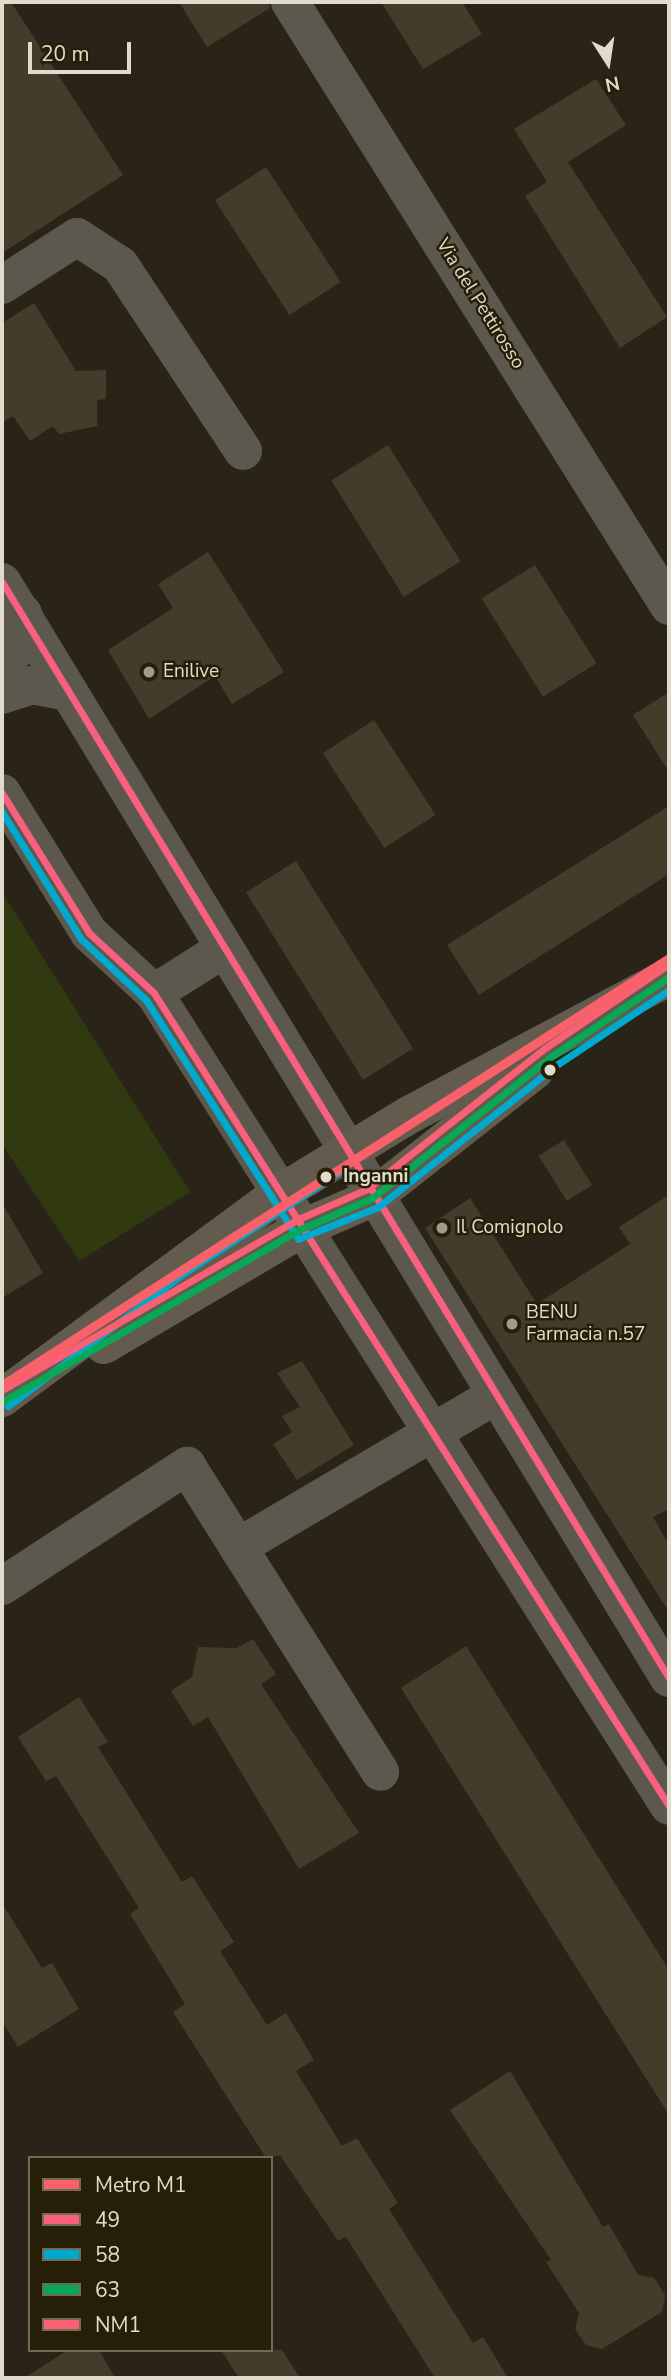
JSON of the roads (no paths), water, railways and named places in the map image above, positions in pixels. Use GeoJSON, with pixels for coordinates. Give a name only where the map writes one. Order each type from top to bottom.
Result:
{"type":"FeatureCollection","features":[{"type":"Feature","properties":{"kind":"main road"},"geometry":{"type":"LineString","coordinates":[[2,1400],[279,1194],[409,1115],[609,1014],[669,977]]}},
{"type":"Feature","properties":{"kind":"main road"},"geometry":{"type":"LineString","coordinates":[[2,1400],[301,1229],[372,1198],[609,1014]]}},
{"type":"Feature","properties":{"kind":"street","name":"Via del Pettirosso"},"geometry":{"type":"LineString","coordinates":[[290,2],[669,606]]}},
{"type":"Feature","properties":{"kind":"street"},"geometry":{"type":"LineString","coordinates":[[2,285],[77,237],[120,265],[243,451]]}},
{"type":"Feature","properties":{"kind":"street"},"geometry":{"type":"LineString","coordinates":[[2,582],[493,1397],[669,1678]]}},
{"type":"Feature","properties":{"kind":"street"},"geometry":{"type":"LineString","coordinates":[[2,666],[16,650],[23,614]]}},
{"type":"Feature","properties":{"kind":"street"},"geometry":{"type":"LineString","coordinates":[[2,695],[32,685],[69,692]]}},
{"type":"Feature","properties":{"kind":"street"},"geometry":{"type":"LineString","coordinates":[[2,793],[89,933],[154,993],[301,1229],[669,1804]]}},
{"type":"Feature","properties":{"kind":"street"},"geometry":{"type":"LineString","coordinates":[[154,993],[224,949]]}},
{"type":"Feature","properties":{"kind":"street"},"geometry":{"type":"LineString","coordinates":[[238,1547],[493,1397]]}},
{"type":"Feature","properties":{"kind":"street"},"geometry":{"type":"LineString","coordinates":[[2,1586],[187,1466],[380,1772]]}},
{"type":"Feature","properties":{"kind":"metro line","name":"M1"},"geometry":{"type":"LineString","coordinates":[[2,1385],[669,958]]}},
{"type":"Feature","properties":{"kind":"place","name":"Enilive"},"geometry":{"type":"Point","coordinates":[149,672]}},
{"type":"Feature","properties":{"kind":"place","name":"Inganni"},"geometry":{"type":"Point","coordinates":[326,1177]}},
{"type":"Feature","properties":{"kind":"place","name":"Il Comignolo"},"geometry":{"type":"Point","coordinates":[442,1228]}},
{"type":"Feature","properties":{"kind":"place","name":"BENU Farmacia n.57"},"geometry":{"type":"Point","coordinates":[512,1324]}}]}
